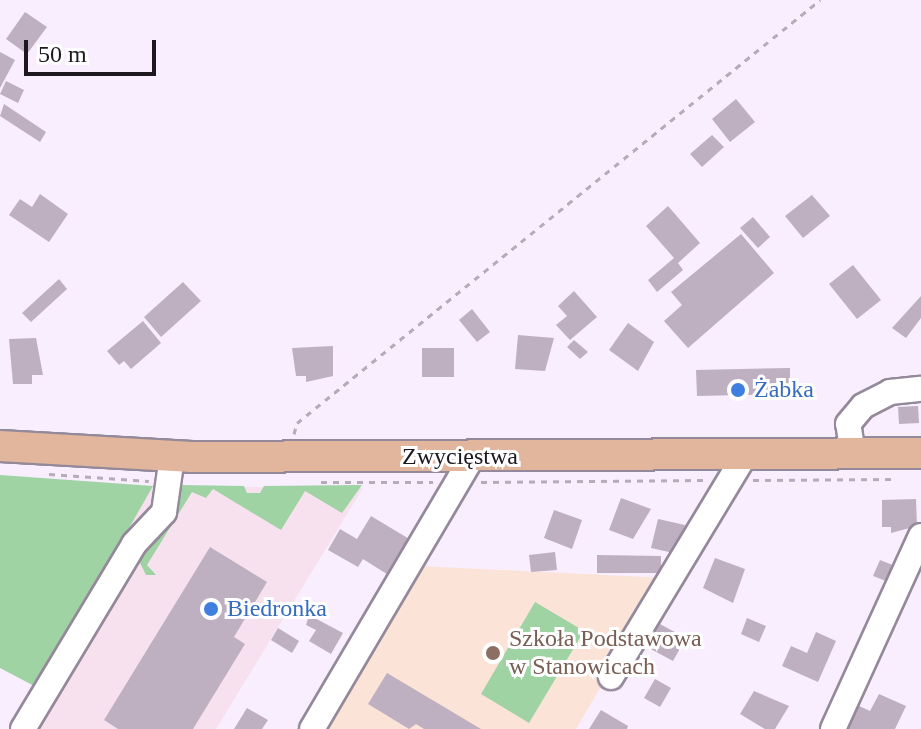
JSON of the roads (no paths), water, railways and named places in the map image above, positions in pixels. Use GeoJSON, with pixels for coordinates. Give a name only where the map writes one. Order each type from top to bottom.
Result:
{"type":"FeatureCollection","features":[{"type":"Feature","properties":{"kind":"main road","name":"Zwycięstwa"},"geometry":{"type":"LineString","coordinates":[[0,446],[172,457],[921,453]]}},
{"type":"Feature","properties":{"kind":"street"},"geometry":{"type":"LineString","coordinates":[[853,454],[848,424],[863,406],[890,392],[921,389]]}},
{"type":"Feature","properties":{"kind":"street"},"geometry":{"type":"LineString","coordinates":[[611,677],[745,455]]}},
{"type":"Feature","properties":{"kind":"street"},"geometry":{"type":"LineString","coordinates":[[23,729],[134,544],[164,512],[172,457]]}},
{"type":"Feature","properties":{"kind":"street"},"geometry":{"type":"LineString","coordinates":[[312,729],[472,457]]}},
{"type":"Feature","properties":{"kind":"street"},"geometry":{"type":"LineString","coordinates":[[833,729],[921,536]]}},
{"type":"Feature","properties":{"kind":"place","name":"Żabka"},"geometry":{"type":"Point","coordinates":[738,390]}},
{"type":"Feature","properties":{"kind":"place","name":"Biedronka"},"geometry":{"type":"Point","coordinates":[211,609]}},
{"type":"Feature","properties":{"kind":"place","name":"Szkoła Podstawowa w Stanowicach"},"geometry":{"type":"Point","coordinates":[493,653]}}]}
